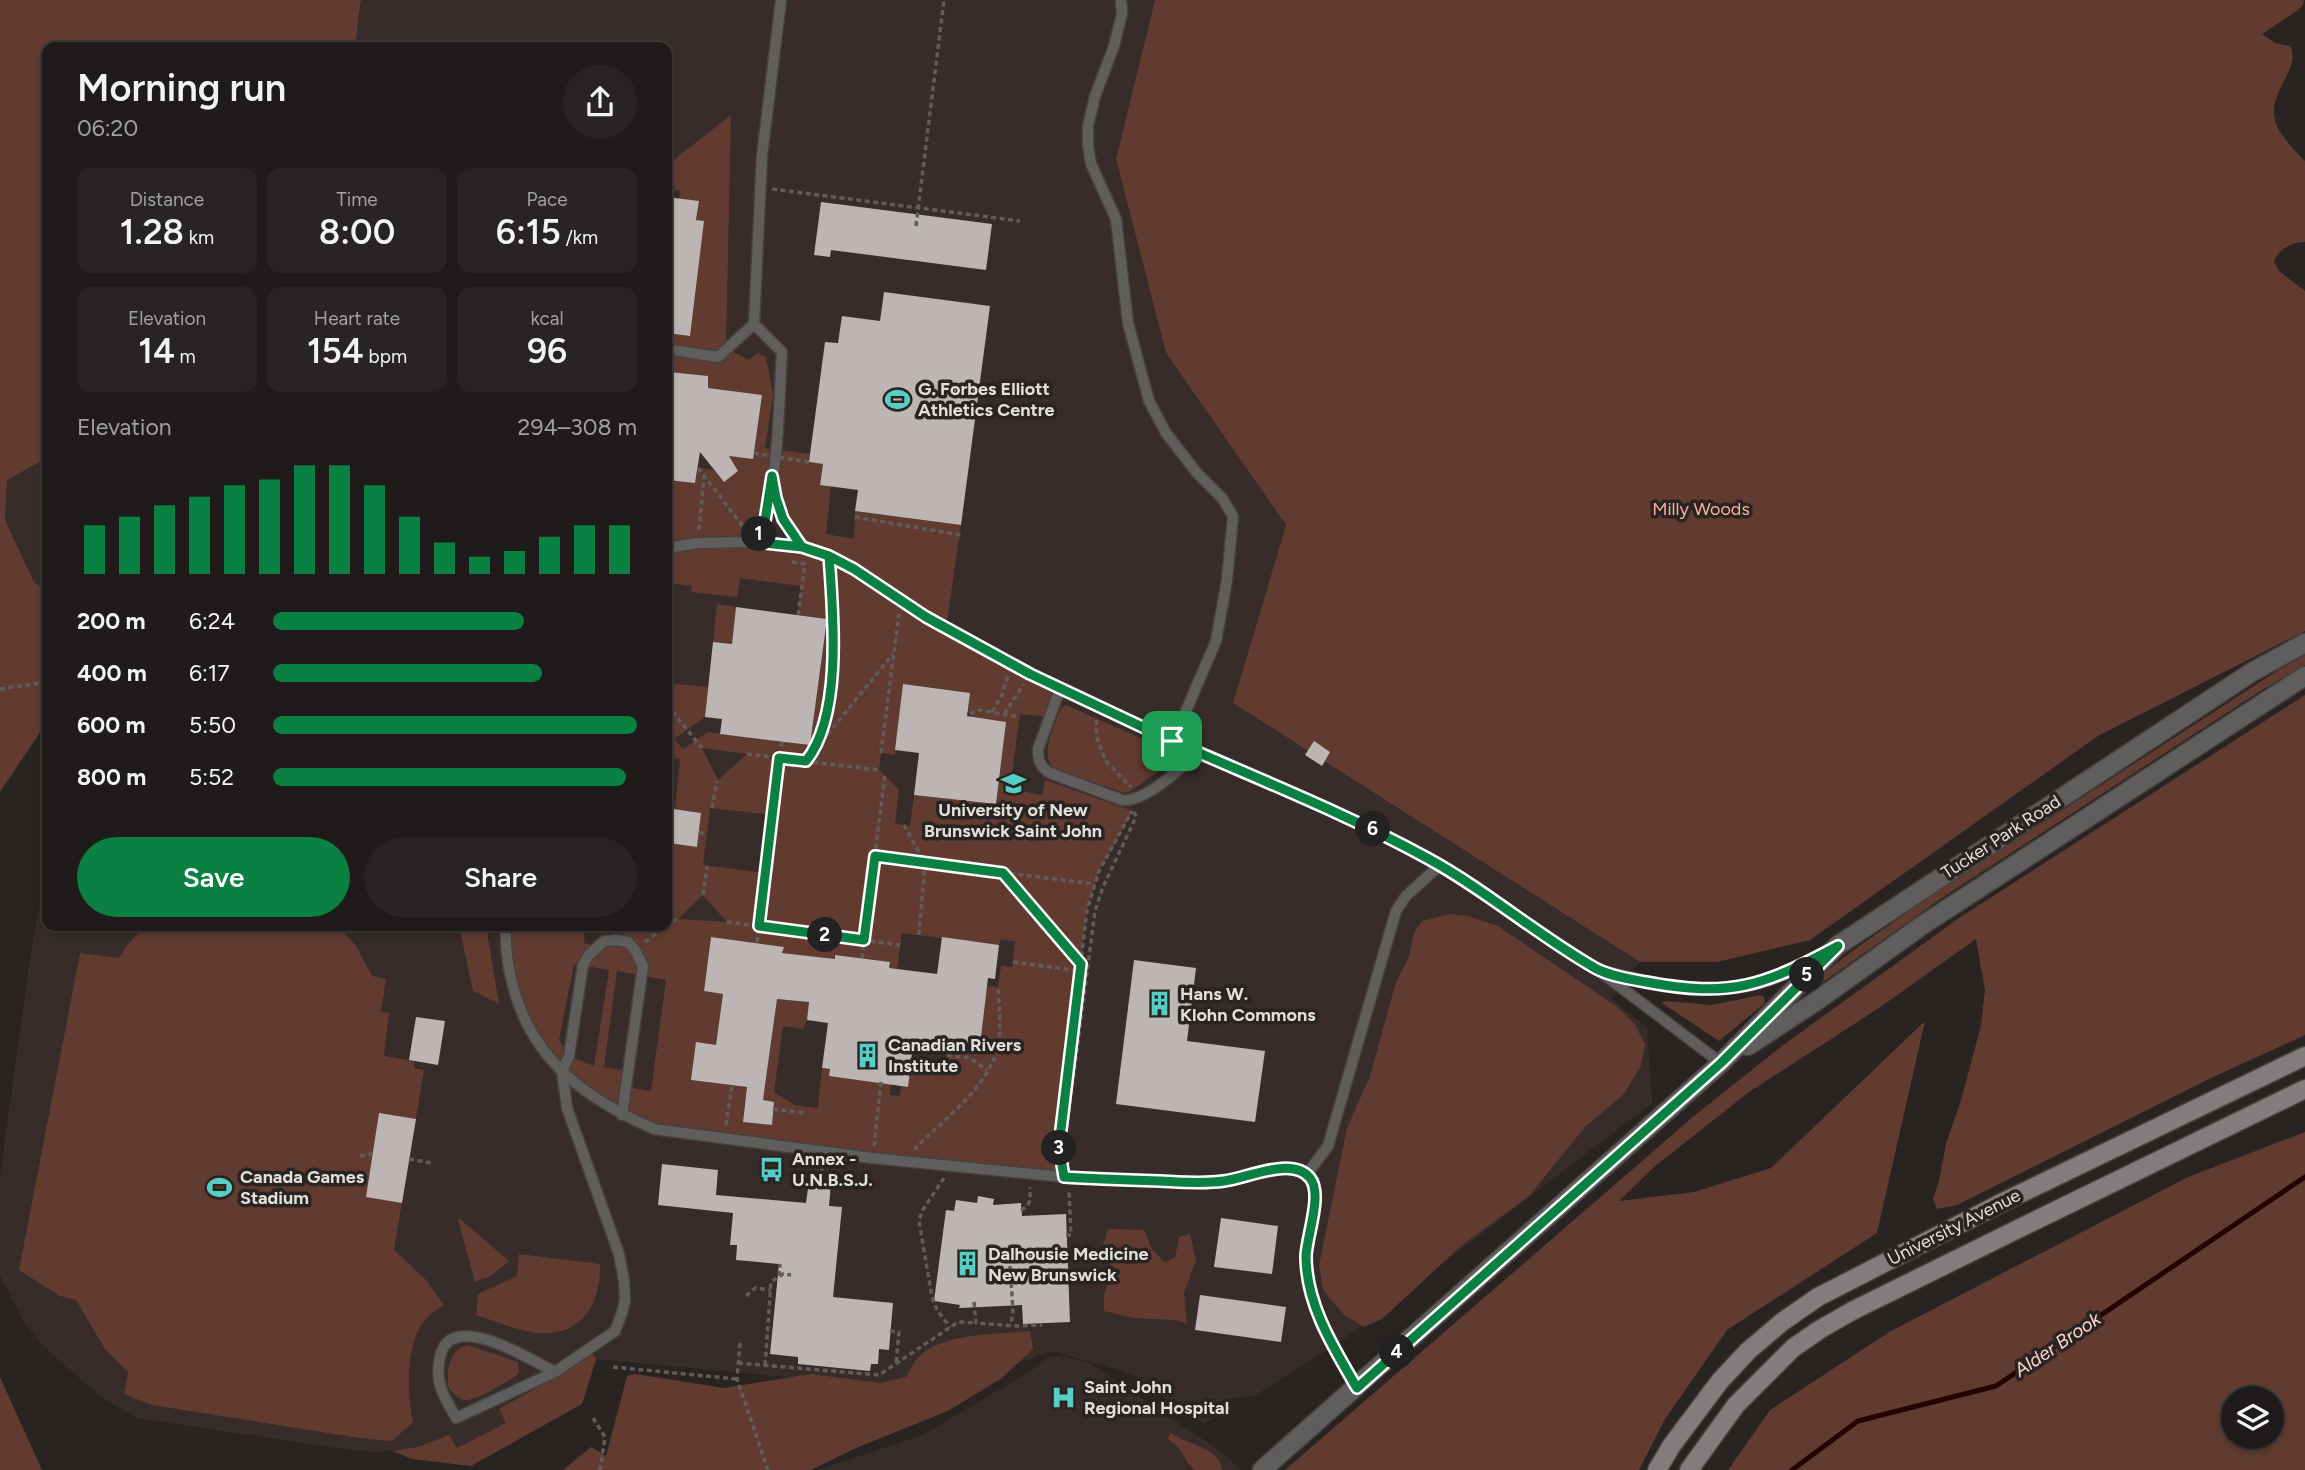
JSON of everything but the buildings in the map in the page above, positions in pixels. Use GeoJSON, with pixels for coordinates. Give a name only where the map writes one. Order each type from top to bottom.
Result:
{"type":"FeatureCollection","features":[{"type":"Feature","properties":{"kind":"main road","name":"University Avenue"},"geometry":{"type":"LineString","coordinates":[[1657,1470],[1672,1445],[1720,1381],[1748,1351],[1782,1322],[1818,1297],[2003,1202],[2305,1056]]}},
{"type":"Feature","properties":{"kind":"main road","name":"University Avenue"},"geometry":{"type":"LineString","coordinates":[[1689,1470],[1736,1405],[1793,1348],[1819,1330],[1937,1269],[2305,1089]]}},
{"type":"Feature","properties":{"kind":"street","name":"Tucker Park Road"},"geometry":{"type":"LineString","coordinates":[[1262,1470],[1721,1063],[1838,946],[2252,672],[2305,643]]}},
{"type":"Feature","properties":{"kind":"street","name":"Tucker Park Road"},"geometry":{"type":"LineString","coordinates":[[1721,1063],[1818,1000],[1924,924],[2305,676]]}},
{"type":"Feature","properties":{"kind":"lane"},"geometry":{"type":"LineString","coordinates":[[672,350],[718,358],[754,324],[767,107],[781,0]]}},
{"type":"Feature","properties":{"kind":"lane"},"geometry":{"type":"LineString","coordinates":[[1121,0],[1122,14],[1114,46],[1095,96],[1088,125],[1091,164],[1116,219],[1128,323],[1149,401],[1166,433],[1197,473],[1222,498],[1233,516],[1227,579],[1216,641],[1172,741]]}},
{"type":"Feature","properties":{"kind":"lane"},"geometry":{"type":"LineString","coordinates":[[754,324],[782,352],[772,476],[765,521],[755,542]]}},
{"type":"Feature","properties":{"kind":"lane"},"geometry":{"type":"LineString","coordinates":[[772,476],[783,519],[802,547]]}},
{"type":"Feature","properties":{"kind":"lane"},"geometry":{"type":"LineString","coordinates":[[672,547],[698,543],[755,542],[802,547],[829,556],[854,569],[901,602],[1030,674],[1172,741],[1354,820],[1440,865],[1598,970],[1721,1063]]}},
{"type":"Feature","properties":{"kind":"lane"},"geometry":{"type":"LineString","coordinates":[[1060,689],[1038,749],[1038,758],[1043,769],[1122,800],[1134,799],[1143,796],[1199,753]]}},
{"type":"Feature","properties":{"kind":"lane"},"geometry":{"type":"LineString","coordinates":[[1307,1174],[1328,1146],[1396,911],[1406,896],[1440,865]]}},
{"type":"Feature","properties":{"kind":"lane"},"geometry":{"type":"LineString","coordinates":[[506,931],[507,956],[520,1008],[531,1033],[562,1071],[581,1088],[622,1115],[654,1129],[913,1163],[1064,1177],[1204,1182],[1224,1181],[1292,1167],[1307,1174],[1312,1180],[1316,1195],[1306,1254],[1308,1287],[1328,1338],[1357,1388]]}},
{"type":"Feature","properties":{"kind":"lane"},"geometry":{"type":"LineString","coordinates":[[555,1372],[489,1340],[464,1335],[452,1339],[443,1349],[437,1376],[439,1388],[456,1418],[555,1372],[615,1331],[625,1300],[619,1254],[566,1108],[562,1071],[569,1056],[583,965],[604,941],[617,940],[628,942],[640,957],[642,975],[622,1115]]}},
{"type":"Feature","properties":{"kind":"lane"},"geometry":{"type":"LineString","coordinates":[[1598,970],[1678,988],[1734,988],[1763,982],[1790,972],[1838,946]]}},
{"type":"Feature","properties":{"kind":"path"},"geometry":{"type":"LineString","coordinates":[[916,226],[944,0]]}},
{"type":"Feature","properties":{"kind":"path"},"geometry":{"type":"LineString","coordinates":[[761,188],[1020,221]]}},
{"type":"Feature","properties":{"kind":"path"},"geometry":{"type":"LineString","coordinates":[[754,453],[809,462]]}},
{"type":"Feature","properties":{"kind":"path"},"geometry":{"type":"LineString","coordinates":[[698,543],[704,476]]}},
{"type":"Feature","properties":{"kind":"path"},"geometry":{"type":"LineString","coordinates":[[855,517],[961,535]]}},
{"type":"Feature","properties":{"kind":"path"},"geometry":{"type":"LineString","coordinates":[[815,749],[825,715],[834,663],[829,556]]}},
{"type":"Feature","properties":{"kind":"path"},"geometry":{"type":"LineString","coordinates":[[881,753],[901,602]]}},
{"type":"Feature","properties":{"kind":"path"},"geometry":{"type":"LineString","coordinates":[[806,761],[894,653]]}},
{"type":"Feature","properties":{"kind":"path"},"geometry":{"type":"LineString","coordinates":[[992,712],[1001,697],[1011,664]]}},
{"type":"Feature","properties":{"kind":"path"},"geometry":{"type":"LineString","coordinates":[[1004,714],[1030,674]]}},
{"type":"Feature","properties":{"kind":"path"},"geometry":{"type":"LineString","coordinates":[[0,689],[42,683]]}},
{"type":"Feature","properties":{"kind":"path"},"geometry":{"type":"LineString","coordinates":[[1099,708],[1095,729],[1103,756],[1109,766],[1132,788],[1134,799]]}},
{"type":"Feature","properties":{"kind":"path"},"geometry":{"type":"LineString","coordinates":[[970,714],[979,710],[1019,717]]}},
{"type":"Feature","properties":{"kind":"path"},"geometry":{"type":"LineString","coordinates":[[672,711],[702,748]]}},
{"type":"Feature","properties":{"kind":"path"},"geometry":{"type":"LineString","coordinates":[[757,943],[782,742]]}},
{"type":"Feature","properties":{"kind":"path"},"geometry":{"type":"LineString","coordinates":[[747,754],[879,770]]}},
{"type":"Feature","properties":{"kind":"path"},"geometry":{"type":"LineString","coordinates":[[862,958],[885,774]]}},
{"type":"Feature","properties":{"kind":"path"},"geometry":{"type":"LineString","coordinates":[[712,808],[717,781]]}},
{"type":"Feature","properties":{"kind":"path"},"geometry":{"type":"LineString","coordinates":[[1060,1162],[1095,911],[1102,887],[1136,817],[1134,811],[1105,859],[1087,910],[1059,1146],[1060,1162],[1069,1189],[1071,1235],[1066,1235]]}},
{"type":"Feature","properties":{"kind":"path"},"geometry":{"type":"LineString","coordinates":[[904,825],[925,863],[919,935]]}},
{"type":"Feature","properties":{"kind":"path"},"geometry":{"type":"LineString","coordinates":[[699,832],[706,834]]}},
{"type":"Feature","properties":{"kind":"path"},"geometry":{"type":"LineString","coordinates":[[875,856],[1094,884]]}},
{"type":"Feature","properties":{"kind":"path"},"geometry":{"type":"LineString","coordinates":[[703,895],[707,866]]}},
{"type":"Feature","properties":{"kind":"path"},"geometry":{"type":"LineString","coordinates":[[1003,873],[1081,964]]}},
{"type":"Feature","properties":{"kind":"path"},"geometry":{"type":"LineString","coordinates":[[672,922],[677,918]]}},
{"type":"Feature","properties":{"kind":"path"},"geometry":{"type":"LineString","coordinates":[[727,922],[900,945]]}},
{"type":"Feature","properties":{"kind":"path"},"geometry":{"type":"LineString","coordinates":[[635,950],[660,931]]}},
{"type":"Feature","properties":{"kind":"path"},"geometry":{"type":"LineString","coordinates":[[1013,962],[1080,971]]}},
{"type":"Feature","properties":{"kind":"path"},"geometry":{"type":"LineString","coordinates":[[913,1163],[915,1147],[965,1101],[987,1070],[998,1044],[998,987]]}},
{"type":"Feature","properties":{"kind":"path"},"geometry":{"type":"LineString","coordinates":[[947,1055],[970,1058],[987,1070]]}},
{"type":"Feature","properties":{"kind":"path"},"geometry":{"type":"LineString","coordinates":[[872,1158],[881,1082]]}},
{"type":"Feature","properties":{"kind":"path"},"geometry":{"type":"LineString","coordinates":[[724,1139],[732,1085]]}},
{"type":"Feature","properties":{"kind":"path"},"geometry":{"type":"LineString","coordinates":[[773,1109],[806,1113]]}},
{"type":"Feature","properties":{"kind":"path"},"geometry":{"type":"LineString","coordinates":[[360,1156],[372,1154]]}},
{"type":"Feature","properties":{"kind":"path"},"geometry":{"type":"LineString","coordinates":[[409,1160],[432,1163]]}},
{"type":"Feature","properties":{"kind":"path"},"geometry":{"type":"LineString","coordinates":[[950,1327],[937,1310],[932,1297],[919,1221],[922,1211],[951,1167]]}},
{"type":"Feature","properties":{"kind":"path"},"geometry":{"type":"LineString","coordinates":[[1021,1210],[1028,1206],[1030,1195]]}},
{"type":"Feature","properties":{"kind":"path"},"geometry":{"type":"LineString","coordinates":[[779,1277],[780,1264]]}},
{"type":"Feature","properties":{"kind":"path"},"geometry":{"type":"LineString","coordinates":[[1010,1266],[1013,1311],[1011,1325]]}},
{"type":"Feature","properties":{"kind":"path"},"geometry":{"type":"LineString","coordinates":[[765,1365],[771,1282],[783,1274],[791,1275]]}},
{"type":"Feature","properties":{"kind":"path"},"geometry":{"type":"LineString","coordinates":[[746,1296],[755,1289],[771,1290]]}},
{"type":"Feature","properties":{"kind":"path"},"geometry":{"type":"LineString","coordinates":[[974,1302],[976,1323]]}},
{"type":"Feature","properties":{"kind":"path"},"geometry":{"type":"LineString","coordinates":[[738,1363],[879,1375],[958,1321],[1042,1325]]}},
{"type":"Feature","properties":{"kind":"path"},"geometry":{"type":"LineString","coordinates":[[890,1331],[899,1332],[896,1364]]}},
{"type":"Feature","properties":{"kind":"path"},"geometry":{"type":"LineString","coordinates":[[740,1343],[737,1379],[768,1470]]}},
{"type":"Feature","properties":{"kind":"path"},"geometry":{"type":"LineString","coordinates":[[612,1367],[737,1379]]}},
{"type":"Feature","properties":{"kind":"path"},"geometry":{"type":"LineString","coordinates":[[593,1418],[605,1437],[600,1470]]}},
{"type":"Feature","properties":{"kind":"shaded area","name":"University of New Brunswick Saint John"},"geometry":{"type":"Polygon","coordinates":[[[361,0],[1155,0],[1116,159],[1166,353],[1286,525],[1233,703],[1640,962],[1611,999],[1647,1027],[1652,1103],[1343,1340],[1254,1396],[1231,1398],[1226,1410],[1204,1424],[1131,1374],[1053,1351],[1021,1362],[910,1379],[890,1387],[597,1359],[582,1404],[471,1466],[412,1459],[393,1451],[343,1449],[136,1418],[103,1398],[40,1342],[24,1322],[0,1276],[0,1176],[42,891],[42,931],[672,931],[672,42],[356,42],[361,0]]]}},
{"type":"Feature","properties":{"kind":"shaded area"},"geometry":{"type":"Polygon","coordinates":[[[42,461],[42,588],[34,582],[5,520],[7,480],[42,461]]]}},
{"type":"Feature","properties":{"kind":"shaded area","name":"Saint John Regional Hospital"},"geometry":{"type":"Polygon","coordinates":[[[1061,1356],[1090,1363],[1223,1453],[1241,1470],[819,1470],[923,1435],[1034,1369],[1046,1357],[1061,1356]]]}},
{"type":"Feature","properties":{"kind":"green space"},"geometry":{"type":"Polygon","coordinates":[[[0,0],[361,0],[356,42],[42,42],[42,461],[7,480],[5,520],[34,582],[42,588],[42,729],[0,792],[0,0]]]}},
{"type":"Feature","properties":{"kind":"green space","name":"Milly Woods"},"geometry":{"type":"Polygon","coordinates":[[[1155,0],[2304,0],[2298,10],[2262,34],[2275,43],[2290,46],[2293,55],[2291,64],[2278,93],[2274,114],[2282,135],[2305,161],[2305,242],[2286,247],[2274,262],[2279,271],[2305,291],[2305,631],[2098,736],[1810,940],[1717,962],[1640,962],[1233,703],[1286,525],[1166,353],[1116,159],[1155,0]]]}},
{"type":"Feature","properties":{"kind":"green space"},"geometry":{"type":"Polygon","coordinates":[[[731,115],[726,348],[749,360],[757,353],[766,357],[773,394],[765,448],[810,454],[809,462],[823,464],[820,484],[831,486],[826,534],[854,539],[855,511],[961,525],[946,628],[1060,689],[1049,717],[1020,714],[1010,789],[1042,795],[1045,780],[1133,811],[1099,871],[1087,910],[1059,1146],[1064,1177],[654,1129],[562,1071],[519,1008],[507,931],[585,931],[584,943],[596,947],[623,941],[625,931],[672,931],[672,840],[676,845],[697,847],[701,813],[682,810],[674,816],[680,759],[672,758],[672,683],[708,687],[705,717],[674,739],[683,749],[708,732],[810,745],[827,619],[798,615],[801,586],[740,578],[737,597],[691,592],[692,586],[672,584],[672,481],[695,483],[698,468],[714,470],[724,481],[738,471],[729,456],[753,458],[761,395],[708,388],[708,376],[672,372],[672,333],[689,335],[698,201],[679,199],[680,191],[672,190],[672,161],[731,115]],[[772,478],[755,542],[801,547],[783,518],[772,478]],[[903,684],[895,755],[881,753],[879,770],[899,790],[895,824],[910,826],[914,795],[996,804],[1006,722],[973,717],[967,711],[969,693],[903,684]],[[702,748],[718,780],[746,755],[746,754],[702,748]],[[710,808],[703,865],[765,873],[772,815],[710,808]],[[703,895],[678,919],[727,922],[703,895]],[[902,933],[897,969],[889,968],[889,962],[836,955],[835,959],[782,953],[783,947],[711,937],[704,991],[723,994],[716,1045],[691,1080],[753,1088],[745,1099],[743,1122],[772,1125],[774,1102],[757,1100],[759,1089],[765,1089],[777,999],[809,1002],[803,1029],[783,1026],[774,1092],[795,1105],[818,1108],[822,1068],[891,1083],[890,1095],[900,1096],[901,1086],[907,1087],[910,1064],[945,1068],[947,1050],[960,1051],[961,1043],[987,986],[998,987],[1001,966],[1012,967],[1015,942],[1001,939],[999,945],[902,933]],[[574,964],[559,1040],[569,1056],[594,1066],[609,970],[574,964]],[[617,971],[604,1067],[628,1071],[626,1087],[651,1091],[666,980],[617,971]]]}},
{"type":"Feature","properties":{"kind":"green space"},"geometry":{"type":"Polygon","coordinates":[[[717,604],[736,607],[732,643],[767,648],[726,659],[728,643],[713,642],[717,604]]]}},
{"type":"Feature","properties":{"kind":"green space"},"geometry":{"type":"Polygon","coordinates":[[[2305,655],[2305,665],[2262,690],[1945,896],[1819,985],[1814,984],[1848,954],[1933,894],[2305,655]]]}},
{"type":"Feature","properties":{"kind":"green space"},"geometry":{"type":"Polygon","coordinates":[[[2305,695],[2305,1035],[2213,1077],[1957,1205],[1937,1209],[1933,1199],[1946,1144],[1981,1026],[1985,990],[1976,939],[1879,1008],[1749,1092],[1654,1167],[1619,1201],[1694,1192],[1771,1168],[1925,1021],[1877,1233],[1727,1330],[1665,1419],[1639,1470],[1285,1470],[1694,1116],[1782,1046],[1959,918],[2305,695]]]}},
{"type":"Feature","properties":{"kind":"green space"},"geometry":{"type":"Polygon","coordinates":[[[1066,705],[1170,751],[1175,754],[1175,760],[1125,793],[1055,769],[1050,763],[1048,748],[1061,708],[1066,705]]]}},
{"type":"Feature","properties":{"kind":"green space"},"geometry":{"type":"Polygon","coordinates":[[[1450,914],[1468,916],[1498,926],[1616,1006],[1634,1023],[1645,1044],[1641,1066],[1624,1094],[1585,1127],[1529,1196],[1461,1246],[1382,1319],[1364,1327],[1344,1315],[1323,1290],[1319,1265],[1347,1128],[1370,1076],[1396,982],[1409,957],[1414,933],[1422,921],[1450,914]]]}},
{"type":"Feature","properties":{"kind":"green space","name":"Canada Games Stadium"},"geometry":{"type":"Polygon","coordinates":[[[140,931],[342,931],[356,946],[372,976],[386,979],[381,1012],[389,1013],[384,1056],[414,1061],[414,1068],[424,1070],[394,1250],[426,1280],[444,1305],[426,1319],[414,1341],[409,1369],[413,1422],[392,1441],[152,1405],[124,1394],[128,1372],[105,1349],[76,1300],[60,1296],[19,1270],[80,953],[119,958],[140,931]]]}},
{"type":"Feature","properties":{"kind":"green space"},"geometry":{"type":"Polygon","coordinates":[[[460,931],[487,931],[499,1004],[473,991],[460,931]]]}},
{"type":"Feature","properties":{"kind":"green space"},"geometry":{"type":"Polygon","coordinates":[[[1760,995],[1764,997],[1765,1003],[1719,1041],[1662,1003],[1665,1001],[1712,1005],[1760,995]]]}},
{"type":"Feature","properties":{"kind":"green space"},"geometry":{"type":"Polygon","coordinates":[[[2305,1132],[2305,1470],[1728,1470],[1770,1410],[1891,1331],[2188,1177],[2305,1132]]]}},
{"type":"Feature","properties":{"kind":"green space"},"geometry":{"type":"Polygon","coordinates":[[[458,1220],[509,1261],[491,1276],[475,1282],[458,1220]]]}},
{"type":"Feature","properties":{"kind":"green space"},"geometry":{"type":"Polygon","coordinates":[[[1108,1229],[1144,1230],[1152,1249],[1165,1263],[1175,1257],[1179,1237],[1190,1234],[1196,1260],[1184,1293],[1187,1324],[1176,1320],[1133,1318],[1104,1311],[1104,1295],[1112,1271],[1103,1245],[1108,1229]]]}},
{"type":"Feature","properties":{"kind":"green space"},"geometry":{"type":"Polygon","coordinates":[[[519,1254],[600,1264],[593,1303],[578,1323],[568,1329],[540,1333],[476,1315],[478,1294],[517,1276],[519,1254]]]}},
{"type":"Feature","properties":{"kind":"green space"},"geometry":{"type":"Polygon","coordinates":[[[1030,1331],[1033,1349],[1002,1378],[948,1411],[856,1448],[811,1470],[563,1470],[591,1447],[606,1456],[627,1376],[635,1374],[724,1388],[811,1374],[880,1383],[906,1377],[919,1356],[945,1342],[973,1336],[1030,1331]]]}},
{"type":"Feature","properties":{"kind":"green space"},"geometry":{"type":"Polygon","coordinates":[[[467,1345],[518,1362],[519,1373],[477,1397],[465,1400],[459,1398],[448,1386],[448,1373],[456,1351],[467,1345]]]}},
{"type":"Feature","properties":{"kind":"green space"},"geometry":{"type":"Polygon","coordinates":[[[590,1351],[596,1359],[582,1404],[471,1466],[412,1459],[393,1451],[418,1447],[449,1435],[457,1448],[506,1423],[499,1409],[549,1381],[590,1351]]]}},
{"type":"Feature","properties":{"kind":"green space"},"geometry":{"type":"Polygon","coordinates":[[[0,1377],[42,1470],[0,1470],[0,1377]]]}},
{"type":"Feature","properties":{"kind":"green space"},"geometry":{"type":"Polygon","coordinates":[[[1171,1433],[1209,1451],[1220,1462],[1222,1470],[1195,1470],[1179,1448],[1167,1438],[1171,1433]]]}},
{"type":"Feature","properties":{"kind":"waterway","name":"Alder Brook"},"geometry":{"type":"LineString","coordinates":[[1792,1470],[1858,1421],[1996,1386],[2305,1177]]}},
{"type":"Feature","properties":{"kind":"place","name":"G. Forbes Elliott Athletics Centre"},"geometry":{"type":"Point","coordinates":[898,399]}},
{"type":"Feature","properties":{"kind":"place","name":"University of New Brunswick Saint John"},"geometry":{"type":"Point","coordinates":[1013,783]}},
{"type":"Feature","properties":{"kind":"place","name":"Hans W. Klohn Commons"},"geometry":{"type":"Point","coordinates":[1160,1004]}},
{"type":"Feature","properties":{"kind":"place","name":"Canadian Rivers Institute"},"geometry":{"type":"Point","coordinates":[868,1055]}},
{"type":"Feature","properties":{"kind":"place","name":"Annex - U.N.B.S.J."},"geometry":{"type":"Point","coordinates":[772,1169]}},
{"type":"Feature","properties":{"kind":"place","name":"Canada Games Stadium"},"geometry":{"type":"Point","coordinates":[220,1187]}},
{"type":"Feature","properties":{"kind":"place","name":"Dalhousie Medicine New Brunswick"},"geometry":{"type":"Point","coordinates":[968,1264]}},
{"type":"Feature","properties":{"kind":"place","name":"Saint John Regional Hospital"},"geometry":{"type":"Point","coordinates":[1064,1397]}},
{"type":"Feature","properties":{"kind":"route"},"geometry":{"type":"LineString","coordinates":[[1172,741],[1030,674],[926,617],[854,569],[829,556],[802,547],[783,519],[772,476],[765,521],[755,542],[802,547],[829,556],[834,663],[825,715],[815,749],[806,761],[779,758],[759,926],[864,940],[875,856],[1003,873],[1081,964],[1059,1146],[1064,1177],[1224,1181],[1292,1167],[1307,1174],[1312,1180],[1316,1195],[1306,1254],[1308,1287],[1328,1338],[1357,1388],[1721,1063],[1838,946],[1790,972],[1763,982],[1734,988],[1678,988],[1598,970],[1422,855],[1354,820],[1172,741]]}}]}
